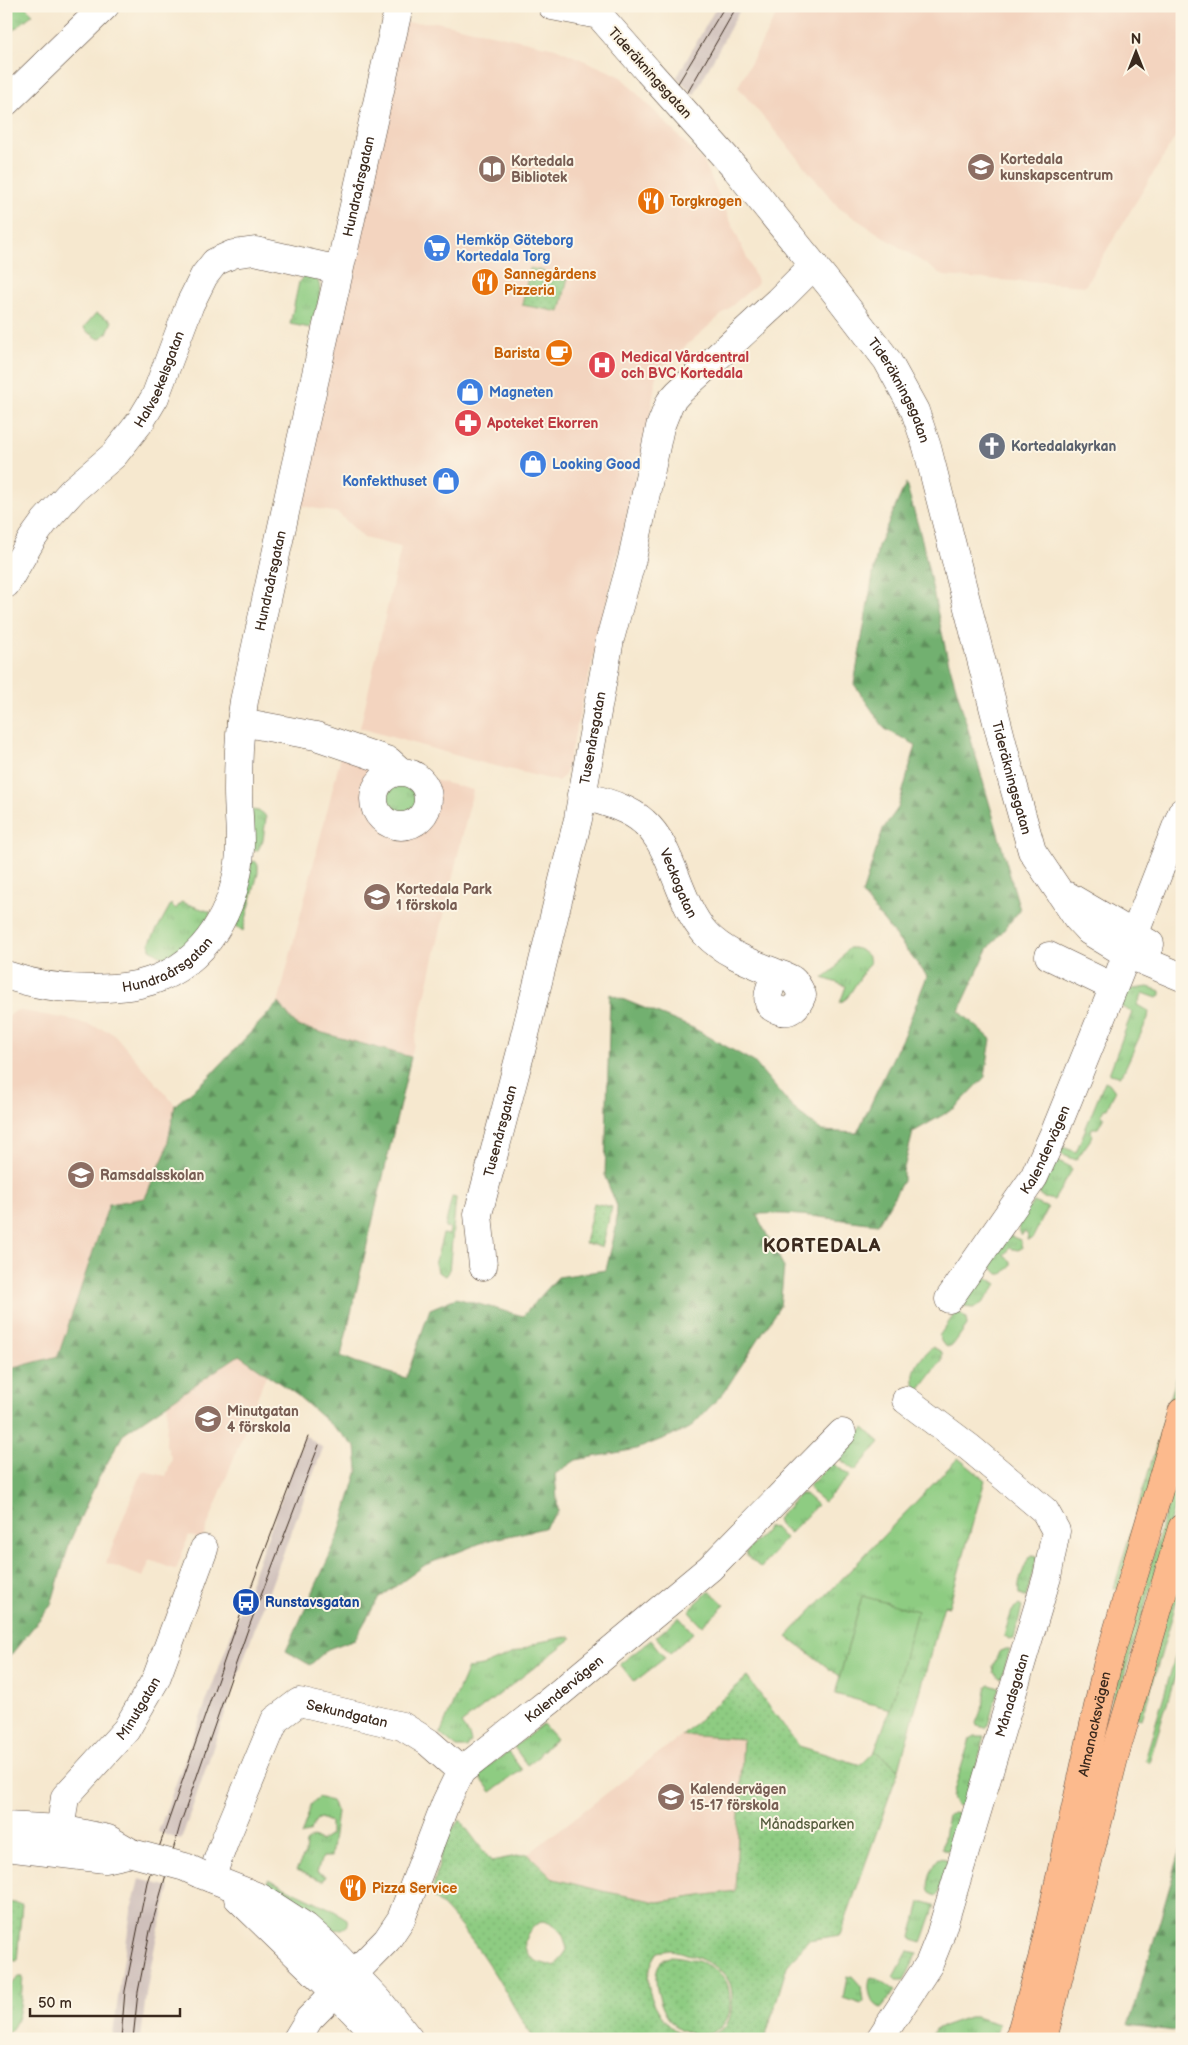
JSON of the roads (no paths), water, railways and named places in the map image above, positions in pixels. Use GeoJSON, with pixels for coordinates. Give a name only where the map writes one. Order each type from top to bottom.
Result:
{"type":"FeatureCollection","features":[{"type":"Feature","properties":{"kind":"main road","name":"Almanacksvägen"},"geometry":{"type":"LineString","coordinates":[[1019,2039],[1042,1960],[1107,1666],[1182,1412]]}},
{"type":"Feature","properties":{"kind":"main road","name":"Almanacksvägen"},"geometry":{"type":"LineString","coordinates":[[1043,2039],[1115,1754],[1182,1528]]}},
{"type":"Feature","properties":{"kind":"street"},"geometry":{"type":"LineString","coordinates":[[6,102],[105,6]]}},
{"type":"Feature","properties":{"kind":"street","name":"Hundraårsgatan"},"geometry":{"type":"LineString","coordinates":[[6,975],[27,983],[51,987],[120,988],[142,984],[172,973],[204,947],[227,911],[235,884],[239,860],[238,791],[241,722],[339,270],[399,6]]}},
{"type":"Feature","properties":{"kind":"street","name":"Tideräkningsgatan"},"geometry":{"type":"LineString","coordinates":[[552,6],[603,11],[648,71],[736,169],[814,265],[886,360],[914,411],[927,447],[1024,829],[1035,857],[1046,876],[1060,892],[1082,902],[1130,945],[1182,977]]}},
{"type":"Feature","properties":{"kind":"street","name":"Halvsekelsgatan"},"geometry":{"type":"LineString","coordinates":[[6,584],[32,539],[45,521],[73,490],[114,455],[140,422],[155,396],[194,297],[204,276],[216,262],[233,254],[255,251],[339,270]]}},
{"type":"Feature","properties":{"kind":"street","name":"Tusenårsgatan"},"geometry":{"type":"LineString","coordinates":[[483,1266],[478,1214],[521,1051],[575,829],[610,640],[632,559],[660,427],[670,402],[678,393],[778,301],[814,265]]}},
{"type":"Feature","properties":{"kind":"street"},"geometry":{"type":"LineString","coordinates":[[241,722],[316,736],[388,761],[400,771]]}},
{"type":"Feature","properties":{"kind":"street","name":"Veckogatan"},"geometry":{"type":"LineString","coordinates":[[581,795],[610,803],[644,821],[663,848],[684,901],[708,936],[723,949],[745,961],[776,973]]}},
{"type":"Feature","properties":{"kind":"street","name":"Kalendervägen"},"geometry":{"type":"LineString","coordinates":[[949,1299],[1034,1178],[1056,1129],[1182,812]]}},
{"type":"Feature","properties":{"kind":"street","name":"Tideräkningsgatan"},"geometry":{"type":"LineString","coordinates":[[1130,945],[1182,958]]}},
{"type":"Feature","properties":{"kind":"street"},"geometry":{"type":"LineString","coordinates":[[1049,956],[1113,987]]}},
{"type":"Feature","properties":{"kind":"street","name":"Månadsgatan"},"geometry":{"type":"LineString","coordinates":[[880,2039],[929,1964],[939,1939],[1047,1577],[1056,1531],[1045,1511],[970,1448],[906,1400]]}},
{"type":"Feature","properties":{"kind":"street","name":"Kalendervägen"},"geometry":{"type":"LineString","coordinates":[[297,2039],[310,2019],[387,1940],[401,1919],[446,1802],[461,1771],[559,1694],[710,1568],[842,1434]]}},
{"type":"Feature","properties":{"kind":"street","name":"Minutgatan"},"geometry":{"type":"LineString","coordinates":[[59,1841],[65,1797],[126,1730],[156,1680],[204,1549]]}},
{"type":"Feature","properties":{"kind":"street","name":"Sekundgatan"},"geometry":{"type":"LineString","coordinates":[[211,1878],[275,1720],[299,1702],[402,1726],[428,1742],[461,1771]]}},
{"type":"Feature","properties":{"kind":"street"},"geometry":{"type":"LineString","coordinates":[[6,1826],[59,1841]]}},
{"type":"Feature","properties":{"kind":"street"},"geometry":{"type":"LineString","coordinates":[[6,1847],[59,1841],[108,1839],[132,1853],[185,1867],[211,1878],[344,1982],[390,2014],[409,2039]]}},
{"type":"Feature","properties":{"kind":"street"},"geometry":{"type":"LineString","coordinates":[[344,1982],[380,2039]]}},
{"type":"Feature","properties":{"kind":"tram line"},"geometry":{"type":"LineString","coordinates":[[674,90],[725,6]]}},
{"type":"Feature","properties":{"kind":"tram line"},"geometry":{"type":"LineString","coordinates":[[684,99],[737,6]]}},
{"type":"Feature","properties":{"kind":"tram line"},"geometry":{"type":"LineString","coordinates":[[121,2039],[125,1991],[147,1882],[236,1627],[308,1437]]}},
{"type":"Feature","properties":{"kind":"tram line"},"geometry":{"type":"LineString","coordinates":[[133,2039],[138,1992],[150,1931],[181,1822],[247,1632],[319,1445]]}},
{"type":"Feature","properties":{"kind":"place","name":"Kortedala kunskapscentrum"},"geometry":{"type":"Point","coordinates":[981,167]}},
{"type":"Feature","properties":{"kind":"place","name":"Kortedala Bibliotek"},"geometry":{"type":"Point","coordinates":[492,169]}},
{"type":"Feature","properties":{"kind":"place","name":"Torgkrogen"},"geometry":{"type":"Point","coordinates":[651,201]}},
{"type":"Feature","properties":{"kind":"place","name":"Hemköp Göteborg Kortedala Torg"},"geometry":{"type":"Point","coordinates":[437,248]}},
{"type":"Feature","properties":{"kind":"place","name":"Sannegårdens Pizzeria"},"geometry":{"type":"Point","coordinates":[485,282]}},
{"type":"Feature","properties":{"kind":"place","name":"Barista"},"geometry":{"type":"Point","coordinates":[559,353]}},
{"type":"Feature","properties":{"kind":"place","name":"Medical Vårdcentral och BVC Kortedala"},"geometry":{"type":"Point","coordinates":[602,365]}},
{"type":"Feature","properties":{"kind":"place","name":"Magneten"},"geometry":{"type":"Point","coordinates":[470,392]}},
{"type":"Feature","properties":{"kind":"place","name":"Apoteket Ekorren"},"geometry":{"type":"Point","coordinates":[468,423]}},
{"type":"Feature","properties":{"kind":"place","name":"Kortedalakyrkan"},"geometry":{"type":"Point","coordinates":[992,446]}},
{"type":"Feature","properties":{"kind":"place","name":"Looking Good"},"geometry":{"type":"Point","coordinates":[533,464]}},
{"type":"Feature","properties":{"kind":"place","name":"Konfekthuset"},"geometry":{"type":"Point","coordinates":[446,481]}},
{"type":"Feature","properties":{"kind":"place","name":"Kortedala Park 1 förskola"},"geometry":{"type":"Point","coordinates":[377,897]}},
{"type":"Feature","properties":{"kind":"place","name":"Ramsdalsskolan"},"geometry":{"type":"Point","coordinates":[81,1175]}},
{"type":"Feature","properties":{"kind":"place","name":"Minutgatan 4 förskola"},"geometry":{"type":"Point","coordinates":[208,1419]}},
{"type":"Feature","properties":{"kind":"place","name":"Runstavsgatan"},"geometry":{"type":"Point","coordinates":[246,1602]}},
{"type":"Feature","properties":{"kind":"place","name":"Kalendervägen 15-17 förskola"},"geometry":{"type":"Point","coordinates":[671,1797]}},
{"type":"Feature","properties":{"kind":"place","name":"Pizza Service"},"geometry":{"type":"Point","coordinates":[353,1888]}},
{"type":"Feature","properties":{"kind":"district","name":"KORTEDALA"},"geometry":{"type":"Point","coordinates":[822,1246]}},
{"type":"Feature","properties":{"kind":"park label","name":"Månadsparken"},"geometry":{"type":"Point","coordinates":[807,1824]}}]}
